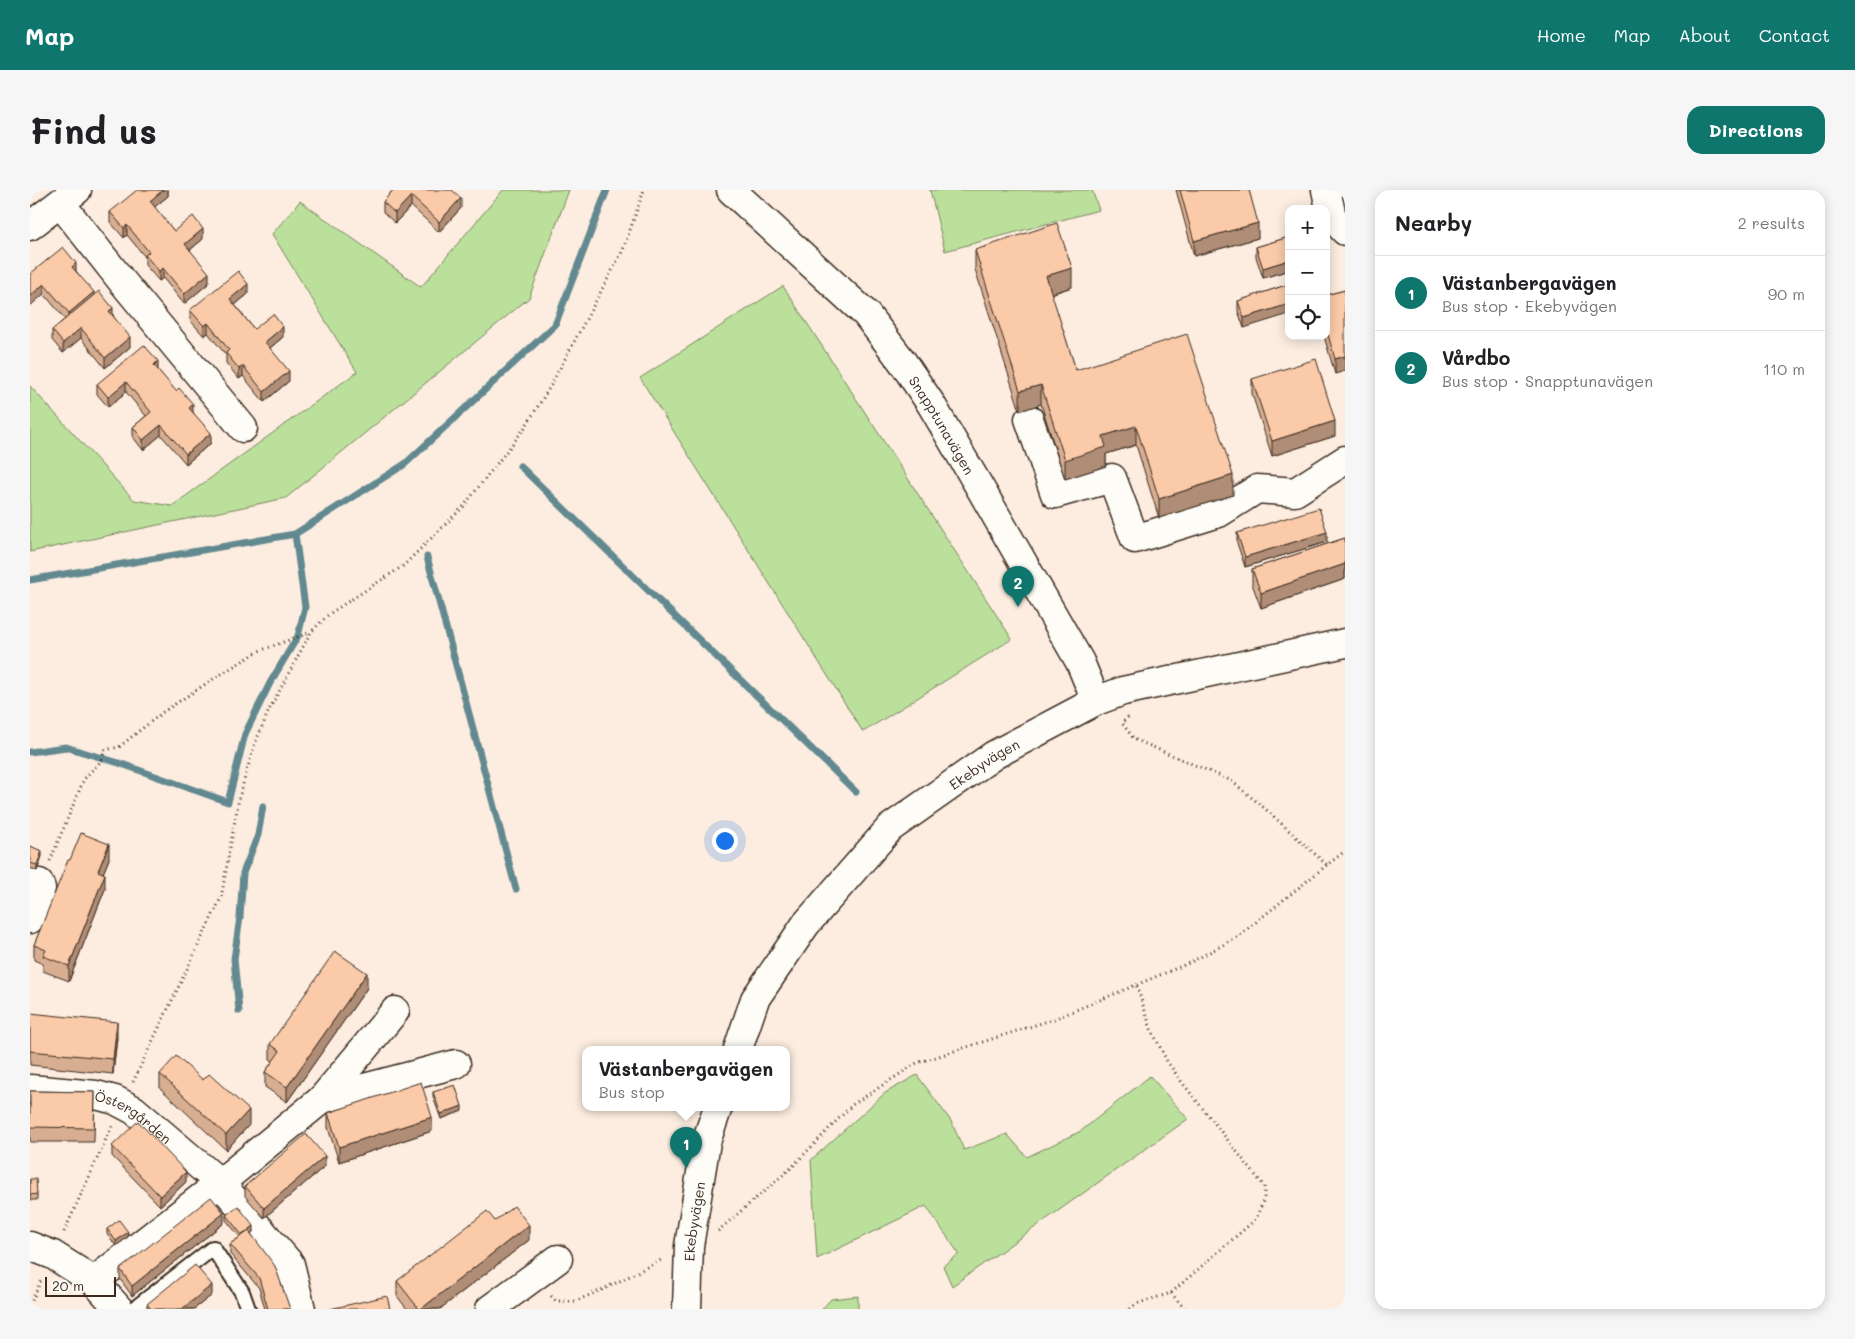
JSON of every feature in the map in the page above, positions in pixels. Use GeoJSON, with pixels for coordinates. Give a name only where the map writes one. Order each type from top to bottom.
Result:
{"type":"FeatureCollection","features":[{"type":"Feature","properties":{"kind":"street","name":"Snapptunavägen"},"geometry":{"type":"LineString","coordinates":[[731,190],[866,314],[902,361],[931,404],[1080,662],[1096,701]]}},
{"type":"Feature","properties":{"kind":"street"},"geometry":{"type":"LineString","coordinates":[[1326,190],[1332,217],[1345,231]]}},
{"type":"Feature","properties":{"kind":"street"},"geometry":{"type":"LineString","coordinates":[[30,226],[69,197],[121,280],[243,428]]}},
{"type":"Feature","properties":{"kind":"street"},"geometry":{"type":"LineString","coordinates":[[1029,419],[1055,494],[1112,478],[1134,539],[1219,513],[1257,489],[1294,492],[1345,460]]}},
{"type":"Feature","properties":{"kind":"street","name":"Ekebyvägen"},"geometry":{"type":"LineString","coordinates":[[739,1046],[755,1000],[806,924],[890,828],[994,755],[1096,701],[1123,691],[1345,643]]}},
{"type":"Feature","properties":{"kind":"street"},"geometry":{"type":"LineString","coordinates":[[30,919],[41,888],[39,876]]}},
{"type":"Feature","properties":{"kind":"street"},"geometry":{"type":"LineString","coordinates":[[94,1281],[322,1099],[395,1011]]}},
{"type":"Feature","properties":{"kind":"street"},"geometry":{"type":"LineString","coordinates":[[322,1099],[456,1064]]}},
{"type":"Feature","properties":{"kind":"street","name":"Östergården"},"geometry":{"type":"LineString","coordinates":[[30,1089],[96,1095],[123,1103],[134,1110],[220,1182],[290,1264],[301,1309]]}},
{"type":"Feature","properties":{"kind":"street","name":"Ekebyvägen"},"geometry":{"type":"LineString","coordinates":[[687,1309],[689,1246],[706,1142],[717,1111]]}},
{"type":"Feature","properties":{"kind":"street"},"geometry":{"type":"LineString","coordinates":[[42,1251],[94,1281],[120,1309]]}},
{"type":"Feature","properties":{"kind":"street"},"geometry":{"type":"LineString","coordinates":[[490,1309],[558,1259]]}},
{"type":"Feature","properties":{"kind":"lane"},"geometry":{"type":"LineString","coordinates":[[134,1309],[213,1248],[242,1292],[248,1309]]}},
{"type":"Feature","properties":{"kind":"path"},"geometry":{"type":"LineString","coordinates":[[42,1251],[123,1103],[221,898],[239,798],[254,746],[269,710],[311,632],[329,614],[403,566],[463,507],[524,429],[551,385],[623,250],[644,190]]}},
{"type":"Feature","properties":{"kind":"path"},"geometry":{"type":"LineString","coordinates":[[39,876],[63,828],[84,779],[101,761],[105,750],[119,747],[163,712],[259,651],[311,632]]}},
{"type":"Feature","properties":{"kind":"path"},"geometry":{"type":"LineString","coordinates":[[1132,714],[1122,723],[1134,739],[1230,780],[1262,806],[1327,865]]}},
{"type":"Feature","properties":{"kind":"path"},"geometry":{"type":"LineString","coordinates":[[534,1277],[556,1301],[576,1301],[606,1288],[718,1231],[792,1168],[852,1105],[917,1062],[1054,1019],[1189,963],[1236,938],[1345,851]]}},
{"type":"Feature","properties":{"kind":"path"},"geometry":{"type":"LineString","coordinates":[[1130,1309],[1136,1304],[1171,1293],[1256,1219],[1264,1199],[1264,1186],[1167,1061],[1151,1029],[1136,984]]}},
{"type":"Feature","properties":{"kind":"path"},"geometry":{"type":"LineString","coordinates":[[1171,1293],[1185,1309]]}},
{"type":"Feature","properties":{"kind":"green space"},"geometry":{"type":"Polygon","coordinates":[[[503,190],[569,190],[529,298],[286,498],[30,552],[30,386],[134,500],[172,506],[357,372],[272,234],[300,201],[421,287],[503,190]]]}},
{"type":"Feature","properties":{"kind":"green space"},"geometry":{"type":"Polygon","coordinates":[[[930,190],[1092,190],[1099,210],[945,251],[930,190]]]}},
{"type":"Feature","properties":{"kind":"green space"},"geometry":{"type":"Polygon","coordinates":[[[783,286],[1012,639],[863,732],[640,378],[783,286]]]}},
{"type":"Feature","properties":{"kind":"green space"},"geometry":{"type":"Polygon","coordinates":[[[917,1075],[951,1121],[964,1150],[1007,1134],[1027,1157],[1081,1131],[1150,1076],[1188,1119],[952,1286],[943,1266],[959,1254],[926,1206],[817,1259],[811,1160],[885,1093],[917,1075]]]}},
{"type":"Feature","properties":{"kind":"green space"},"geometry":{"type":"Polygon","coordinates":[[[858,1296],[858,1309],[822,1309],[831,1299],[858,1296]]]}},
{"type":"Feature","properties":{"kind":"building"},"geometry":{"type":"Polygon","coordinates":[[[137,190],[163,190],[150,201],[174,231],[193,216],[203,229],[185,244],[209,273],[184,294],[163,268],[159,271],[145,255],[149,252],[127,225],[124,228],[110,212],[137,190]]]}},
{"type":"Feature","properties":{"kind":"building"},"geometry":{"type":"Polygon","coordinates":[[[393,190],[452,190],[461,198],[439,222],[411,196],[395,213],[383,202],[393,190]]]}},
{"type":"Feature","properties":{"kind":"building"},"geometry":{"type":"Polygon","coordinates":[[[1180,190],[1249,190],[1258,223],[1194,241],[1180,190]]]}},
{"type":"Feature","properties":{"kind":"building"},"geometry":{"type":"Polygon","coordinates":[[[1057,223],[1072,268],[1046,276],[1076,370],[1187,334],[1233,475],[1159,499],[1136,426],[1103,436],[1106,447],[1065,460],[1041,385],[1020,391],[975,250],[1057,223]]]}},
{"type":"Feature","properties":{"kind":"building"},"geometry":{"type":"Polygon","coordinates":[[[1285,238],[1285,261],[1263,268],[1256,247],[1285,238]]]}},
{"type":"Feature","properties":{"kind":"building"},"geometry":{"type":"Polygon","coordinates":[[[63,247],[76,263],[72,267],[94,292],[69,313],[44,284],[30,296],[30,274],[63,247]]]}},
{"type":"Feature","properties":{"kind":"building"},"geometry":{"type":"Polygon","coordinates":[[[238,271],[248,284],[230,299],[254,329],[273,314],[283,327],[265,342],[289,371],[264,392],[243,366],[239,369],[226,353],[229,350],[208,323],[204,326],[190,310],[238,271]]]}},
{"type":"Feature","properties":{"kind":"building"},"geometry":{"type":"Polygon","coordinates":[[[1285,285],[1285,305],[1244,318],[1238,301],[1285,285]]]}},
{"type":"Feature","properties":{"kind":"building"},"geometry":{"type":"Polygon","coordinates":[[[1345,290],[1345,356],[1335,359],[1329,340],[1330,294],[1345,290]]]}},
{"type":"Feature","properties":{"kind":"building"},"geometry":{"type":"Polygon","coordinates":[[[99,291],[113,308],[109,311],[130,337],[105,358],[81,328],[63,343],[52,330],[99,291]]]}},
{"type":"Feature","properties":{"kind":"building"},"geometry":{"type":"Polygon","coordinates":[[[144,345],[158,361],[154,365],[176,391],[179,388],[193,404],[189,408],[211,433],[186,454],[161,425],[143,440],[133,427],[151,412],[126,382],[108,397],[97,384],[144,345]]]}},
{"type":"Feature","properties":{"kind":"building"},"geometry":{"type":"Polygon","coordinates":[[[1316,359],[1335,421],[1272,441],[1252,379],[1316,359]]]}},
{"type":"Feature","properties":{"kind":"building"},"geometry":{"type":"Polygon","coordinates":[[[1319,508],[1327,532],[1245,557],[1237,533],[1319,508]]]}},
{"type":"Feature","properties":{"kind":"building"},"geometry":{"type":"Polygon","coordinates":[[[1345,538],[1345,564],[1261,593],[1252,569],[1345,538]]]}},
{"type":"Feature","properties":{"kind":"building"},"geometry":{"type":"Polygon","coordinates":[[[81,833],[109,844],[98,871],[105,874],[69,966],[43,956],[46,950],[34,945],[68,860],[70,860],[81,833]]]}},
{"type":"Feature","properties":{"kind":"building"},"geometry":{"type":"Polygon","coordinates":[[[30,846],[42,851],[37,865],[30,863],[30,846]]]}},
{"type":"Feature","properties":{"kind":"building"},"geometry":{"type":"Polygon","coordinates":[[[335,951],[367,973],[287,1087],[265,1072],[280,1051],[270,1044],[335,951]]]}},
{"type":"Feature","properties":{"kind":"building"},"geometry":{"type":"Polygon","coordinates":[[[30,1013],[117,1022],[113,1059],[30,1051],[30,1013]]]}},
{"type":"Feature","properties":{"kind":"building"},"geometry":{"type":"Polygon","coordinates":[[[176,1056],[203,1080],[209,1074],[249,1110],[226,1135],[160,1074],[176,1056]]]}},
{"type":"Feature","properties":{"kind":"building"},"geometry":{"type":"Polygon","coordinates":[[[421,1082],[432,1117],[339,1147],[328,1113],[421,1082]]]}},
{"type":"Feature","properties":{"kind":"building"},"geometry":{"type":"Polygon","coordinates":[[[455,1085],[462,1106],[441,1114],[433,1092],[455,1085]]]}},
{"type":"Feature","properties":{"kind":"building"},"geometry":{"type":"Polygon","coordinates":[[[30,1091],[95,1092],[94,1128],[30,1127],[30,1091]]]}},
{"type":"Feature","properties":{"kind":"building"},"geometry":{"type":"Polygon","coordinates":[[[138,1121],[186,1172],[160,1196],[112,1146],[138,1121]]]}},
{"type":"Feature","properties":{"kind":"building"},"geometry":{"type":"Polygon","coordinates":[[[306,1134],[325,1156],[264,1208],[245,1186],[306,1134]]]}},
{"type":"Feature","properties":{"kind":"building"},"geometry":{"type":"Polygon","coordinates":[[[30,1179],[36,1179],[37,1194],[30,1195],[30,1179]]]}},
{"type":"Feature","properties":{"kind":"building"},"geometry":{"type":"Polygon","coordinates":[[[211,1197],[224,1213],[132,1286],[120,1269],[211,1197]]]}},
{"type":"Feature","properties":{"kind":"building"},"geometry":{"type":"Polygon","coordinates":[[[238,1206],[254,1226],[242,1235],[226,1215],[238,1206]]]}},
{"type":"Feature","properties":{"kind":"building"},"geometry":{"type":"Polygon","coordinates":[[[514,1206],[529,1225],[419,1309],[397,1281],[487,1211],[495,1221],[514,1206]]]}},
{"type":"Feature","properties":{"kind":"building"},"geometry":{"type":"Polygon","coordinates":[[[119,1220],[128,1232],[116,1241],[107,1229],[119,1220]]]}},
{"type":"Feature","properties":{"kind":"building"},"geometry":{"type":"Polygon","coordinates":[[[249,1231],[275,1266],[290,1309],[268,1309],[259,1278],[230,1244],[249,1231]]]}},
{"type":"Feature","properties":{"kind":"building"},"geometry":{"type":"Polygon","coordinates":[[[195,1265],[212,1285],[182,1309],[151,1309],[147,1304],[195,1265]]]}},
{"type":"Feature","properties":{"kind":"building"},"geometry":{"type":"Polygon","coordinates":[[[387,1296],[390,1309],[330,1309],[387,1296]]]}},
{"type":"Feature","properties":{"kind":"waterway"},"geometry":{"type":"LineString","coordinates":[[30,580],[295,534],[405,464],[555,325],[607,190]]}},
{"type":"Feature","properties":{"kind":"waterway"},"geometry":{"type":"LineString","coordinates":[[520,466],[856,792]]}},
{"type":"Feature","properties":{"kind":"waterway"},"geometry":{"type":"LineString","coordinates":[[30,752],[66,747],[119,763],[228,802],[245,734],[270,683],[298,636],[305,607],[295,534]]}},
{"type":"Feature","properties":{"kind":"waterway"},"geometry":{"type":"LineString","coordinates":[[427,557],[516,889]]}},
{"type":"Feature","properties":{"kind":"waterway"},"geometry":{"type":"LineString","coordinates":[[239,1011],[234,959],[240,917],[243,873],[258,835],[263,806]]}},
{"type":"Feature","properties":{"kind":"place","name":"Vårdbo"},"geometry":{"type":"Point","coordinates":[1018,607]}},
{"type":"Feature","properties":{"kind":"place","name":"Västanbergavägen"},"geometry":{"type":"Point","coordinates":[686,1168]}}]}
